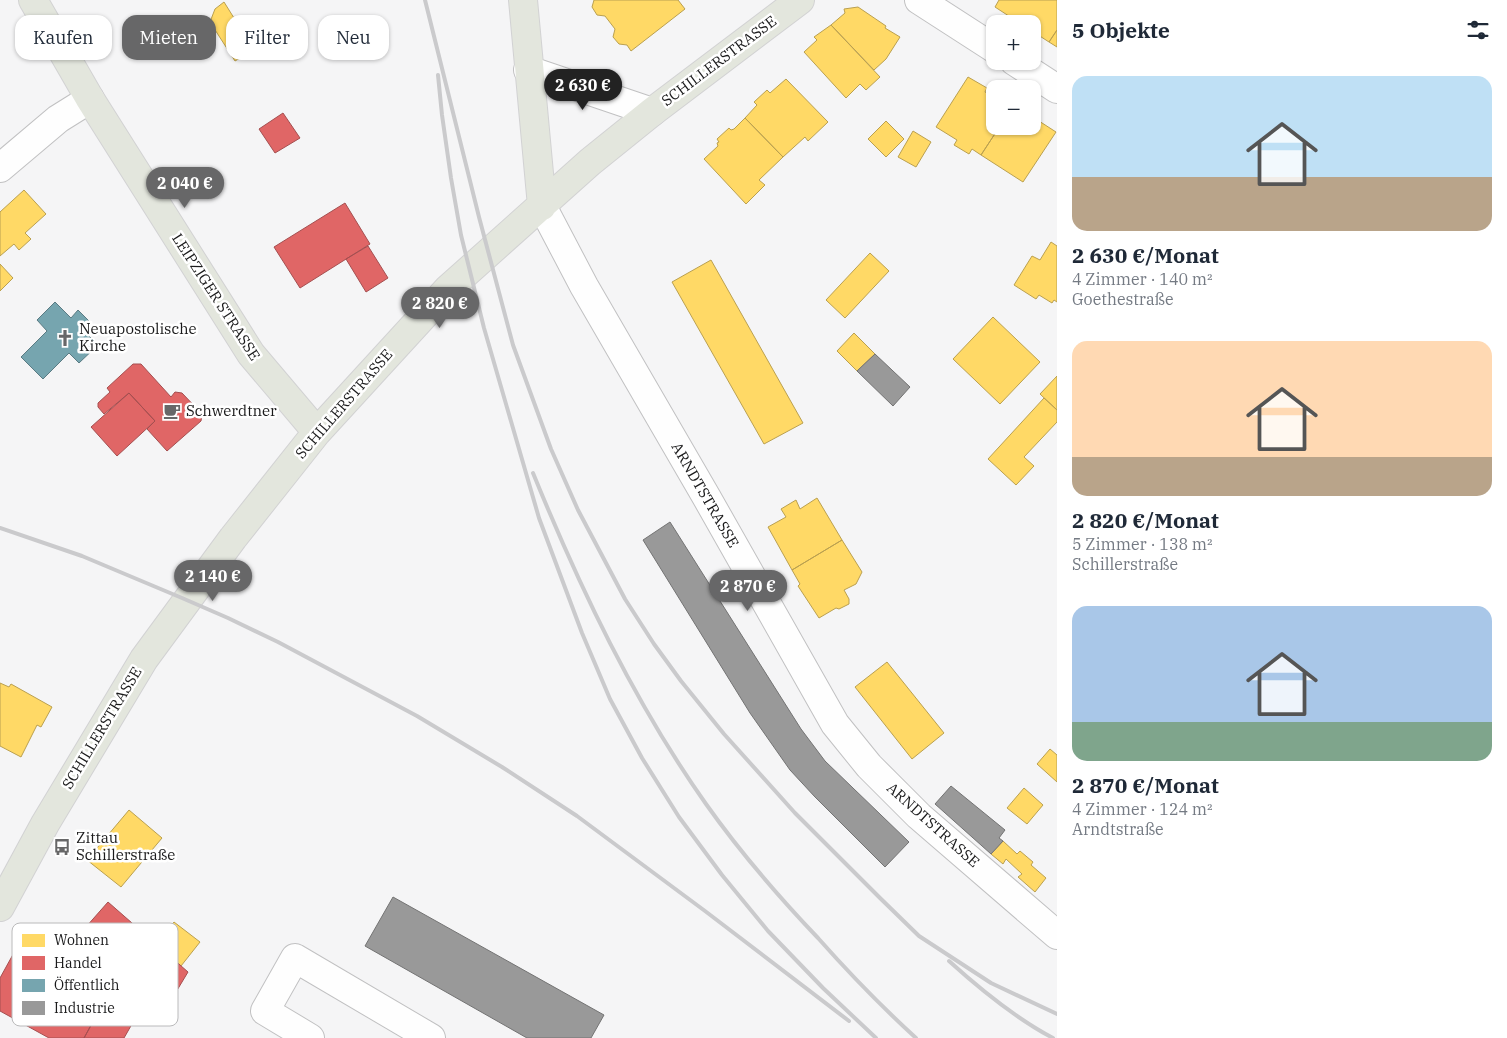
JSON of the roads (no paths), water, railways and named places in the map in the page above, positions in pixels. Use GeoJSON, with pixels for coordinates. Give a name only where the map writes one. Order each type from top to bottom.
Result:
{"type":"FeatureCollection","features":[{"type":"Feature","properties":{"kind":"main road","name":"LEIPZIGER STRASSE"},"geometry":{"type":"LineString","coordinates":[[33,0],[90,99],[252,354],[317,432]]}},
{"type":"Feature","properties":{"kind":"main road"},"geometry":{"type":"LineString","coordinates":[[523,0],[542,206]]}},
{"type":"Feature","properties":{"kind":"main road","name":"SCHILLERSTRASSE"},"geometry":{"type":"LineString","coordinates":[[0,907],[44,824],[144,659],[233,538],[317,432],[448,289],[590,162],[652,112],[800,0]]}},
{"type":"Feature","properties":{"kind":"street"},"geometry":{"type":"LineString","coordinates":[[919,0],[986,43]]}},
{"type":"Feature","properties":{"kind":"street"},"geometry":{"type":"LineString","coordinates":[[528,70],[652,112]]}},
{"type":"Feature","properties":{"kind":"street"},"geometry":{"type":"LineString","coordinates":[[1028,70],[1057,89]]}},
{"type":"Feature","properties":{"kind":"street"},"geometry":{"type":"LineString","coordinates":[[0,168],[58,119],[90,99]]}},
{"type":"Feature","properties":{"kind":"street","name":"ARNDTSTRASSE"},"geometry":{"type":"LineString","coordinates":[[542,206],[584,286],[835,724],[869,766],[919,816],[1057,936]]}},
{"type":"Feature","properties":{"kind":"street"},"geometry":{"type":"LineString","coordinates":[[310,1038],[265,1011],[295,958],[431,1038]]}},
{"type":"Feature","properties":{"kind":"railway"},"geometry":{"type":"LineString","coordinates":[[425,0],[513,345],[551,449],[578,510],[625,599],[681,681],[724,734],[795,813],[919,936],[991,983],[1057,1014]]}},
{"type":"Feature","properties":{"kind":"railway"},"geometry":{"type":"LineString","coordinates":[[438,75],[451,178],[461,235],[484,328],[539,518],[582,633],[610,699],[642,758],[679,817],[722,875],[768,931],[823,988],[876,1038]]}},
{"type":"Feature","properties":{"kind":"railway"},"geometry":{"type":"LineString","coordinates":[[533,473],[589,601],[610,643],[655,725],[706,804],[788,906],[866,989],[916,1038]]}},
{"type":"Feature","properties":{"kind":"railway"},"geometry":{"type":"LineString","coordinates":[[0,528],[82,556],[228,618],[278,642],[417,716],[502,767],[577,816],[849,1021]]}},
{"type":"Feature","properties":{"kind":"railway"},"geometry":{"type":"LineString","coordinates":[[949,961],[999,1003],[1025,1022],[1053,1038]]}},
{"type":"Feature","properties":{"kind":"place","name":"Neuapostolische Kirche"},"geometry":{"type":"Point","coordinates":[65,338]}},
{"type":"Feature","properties":{"kind":"place","name":"Schwerdtner"},"geometry":{"type":"Point","coordinates":[172,411]}},
{"type":"Feature","properties":{"kind":"place","name":"Zittau Schillerstraße"},"geometry":{"type":"Point","coordinates":[62,847]}}]}
